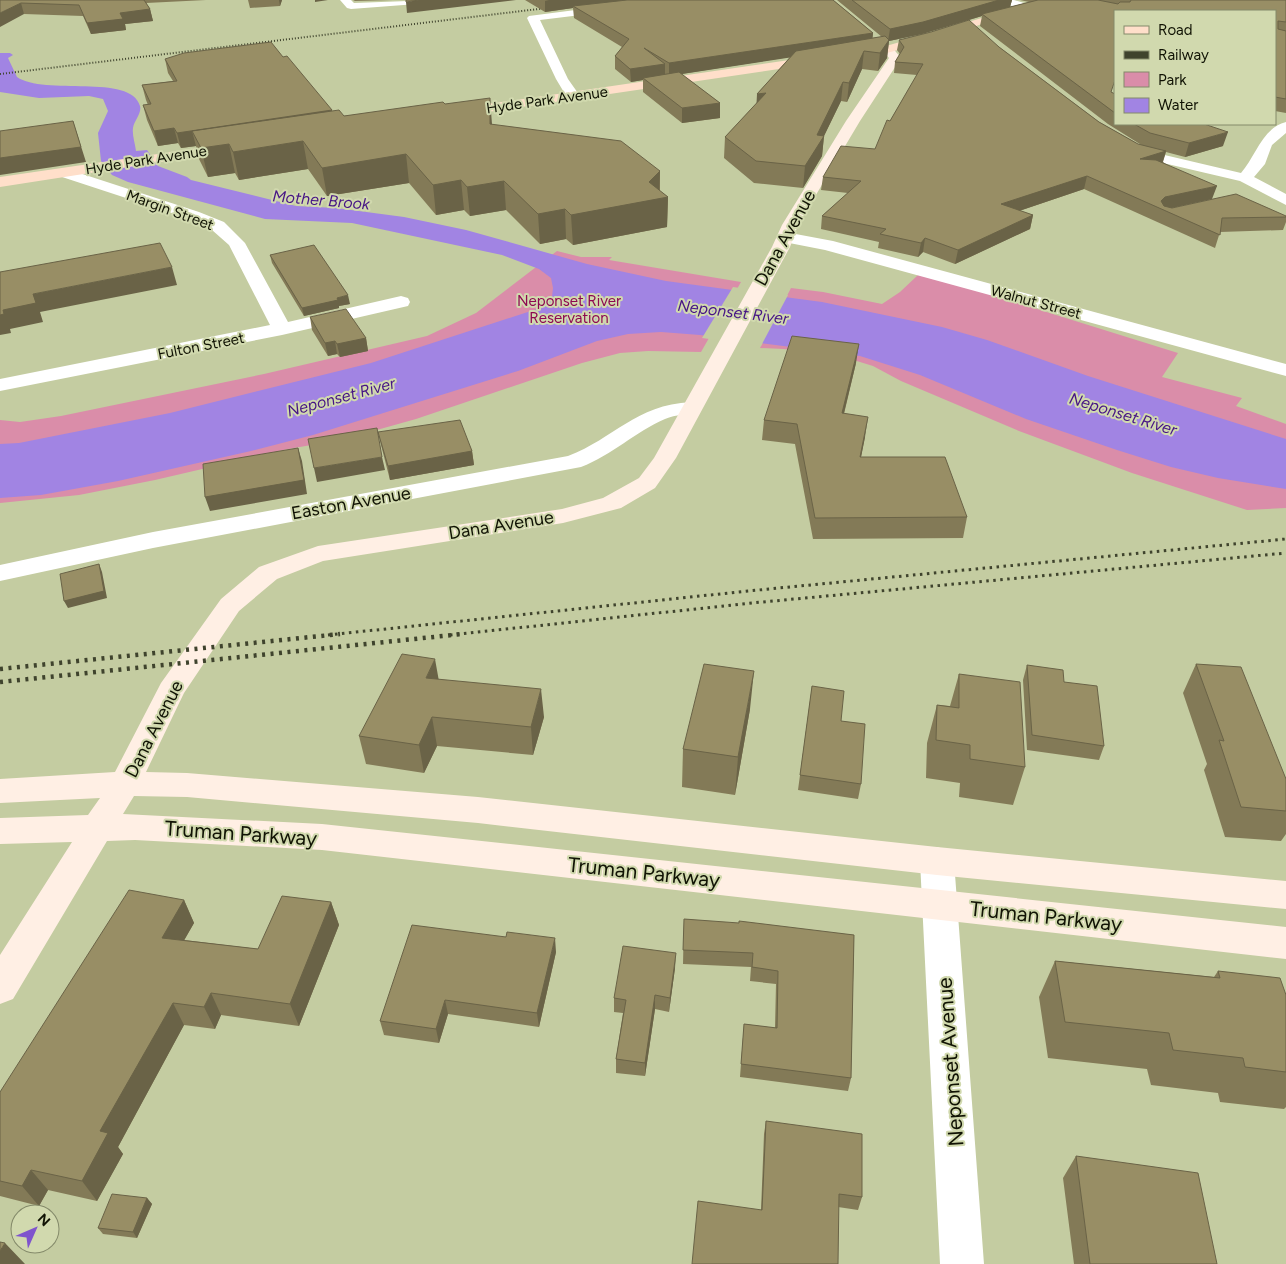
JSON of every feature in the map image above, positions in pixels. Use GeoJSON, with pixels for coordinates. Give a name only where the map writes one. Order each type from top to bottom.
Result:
{"type":"FeatureCollection","features":[{"type":"Feature","properties":{"kind":"main road","name":"Hyde Park Avenue"},"geometry":{"type":"LineString","coordinates":[[444,115],[573,96],[974,29],[992,18],[1062,0]]}},
{"type":"Feature","properties":{"kind":"main road","name":"Hyde Park Avenue"},"geometry":{"type":"LineString","coordinates":[[0,182],[246,146]]}},
{"type":"Feature","properties":{"kind":"street"},"geometry":{"type":"LineString","coordinates":[[345,0],[351,6],[430,0]]}},
{"type":"Feature","properties":{"kind":"street"},"geometry":{"type":"LineString","coordinates":[[573,96],[562,79],[533,18],[679,0]]}},
{"type":"Feature","properties":{"kind":"street"},"geometry":{"type":"LineString","coordinates":[[1002,0],[1030,8]]}},
{"type":"Feature","properties":{"kind":"street","name":"Dana Avenue"},"geometry":{"type":"LineString","coordinates":[[0,987],[125,784],[171,690],[230,605],[257,581],[268,573],[318,554],[563,516],[612,503],[636,490],[650,478],[665,458],[786,237],[790,225],[853,121],[895,58],[882,45]]}},
{"type":"Feature","properties":{"kind":"street"},"geometry":{"type":"LineString","coordinates":[[1245,178],[1257,164],[1266,143],[1286,126]]}},
{"type":"Feature","properties":{"kind":"street"},"geometry":{"type":"LineString","coordinates":[[1117,138],[1151,156],[1245,178],[1286,200]]}},
{"type":"Feature","properties":{"kind":"street","name":"Margin Street"},"geometry":{"type":"LineString","coordinates":[[64,173],[193,215],[218,226],[236,242],[282,329]]}},
{"type":"Feature","properties":{"kind":"street"},"geometry":{"type":"LineString","coordinates":[[1250,196],[1272,192]]}},
{"type":"Feature","properties":{"kind":"street","name":"Walnut Street"},"geometry":{"type":"LineString","coordinates":[[786,237],[827,245],[1286,370]]}},
{"type":"Feature","properties":{"kind":"street","name":"Fulton Street"},"geometry":{"type":"LineString","coordinates":[[0,385],[282,329],[401,302]]}},
{"type":"Feature","properties":{"kind":"street","name":"Easton Avenue"},"geometry":{"type":"LineString","coordinates":[[0,573],[153,540],[573,462],[594,455],[630,429],[654,415],[673,409],[691,408]]}},
{"type":"Feature","properties":{"kind":"street"},"geometry":{"type":"LineString","coordinates":[[0,790],[125,784],[187,785],[478,810],[937,861],[1286,895]]}},
{"type":"Feature","properties":{"kind":"street","name":"Truman Parkway"},"geometry":{"type":"LineString","coordinates":[[0,831],[99,827],[176,828],[322,837],[1286,943]]}},
{"type":"Feature","properties":{"kind":"street","name":"Neponset Avenue"},"geometry":{"type":"LineString","coordinates":[[937,861],[962,1264]]}},
{"type":"Feature","properties":{"kind":"green space","name":"Neponset River Reservation"},"geometry":{"type":"Polygon","coordinates":[[[557,251],[581,257],[612,257],[609,260],[741,282],[701,352],[648,351],[620,353],[582,363],[416,419],[341,440],[288,449],[155,480],[79,495],[0,503],[0,420],[20,422],[61,416],[264,374],[427,336],[476,313],[557,251]]]}},
{"type":"Feature","properties":{"kind":"green space"},"geometry":{"type":"Polygon","coordinates":[[[918,275],[963,286],[1178,353],[1162,377],[1242,398],[1236,406],[1286,424],[1286,508],[1247,510],[1132,473],[1019,431],[901,381],[873,366],[847,358],[784,349],[760,348],[791,288],[823,292],[882,304],[900,292],[918,275]]]}},
{"type":"Feature","properties":{"kind":"water","name":"Neponset River"},"geometry":{"type":"Polygon","coordinates":[[[0,53],[10,53],[13,55],[8,58],[17,77],[30,82],[46,85],[104,87],[121,90],[133,96],[140,106],[133,128],[136,151],[147,150],[158,166],[191,180],[296,206],[336,208],[404,217],[466,230],[587,264],[666,281],[822,302],[942,327],[987,340],[1088,376],[1286,439],[1286,489],[1218,478],[1171,467],[1026,419],[920,375],[860,356],[700,335],[661,332],[628,334],[597,341],[518,371],[313,435],[251,451],[118,481],[41,495],[0,498],[0,444],[19,443],[170,413],[371,363],[540,308],[552,297],[553,288],[551,278],[539,269],[502,255],[352,223],[265,219],[128,182],[112,175],[101,161],[98,133],[108,111],[103,99],[89,96],[39,98],[0,92],[0,53]]]}},
{"type":"Feature","properties":{"kind":"pier"},"geometry":{"type":"Polygon","coordinates":[[[733,287],[788,295],[761,346],[702,338],[733,287]]]}},
{"type":"Feature","properties":{"kind":"building"},"geometry":{"type":"Polygon","coordinates":[[[0,0],[144,0],[150,9],[120,13],[123,19],[87,23],[79,5],[21,3],[0,13],[0,0]]]}},
{"type":"Feature","properties":{"kind":"building"},"geometry":{"type":"Polygon","coordinates":[[[627,0],[833,0],[873,33],[669,63],[644,48],[665,64],[630,69],[615,56],[629,39],[573,6],[627,0]]]}},
{"type":"Feature","properties":{"kind":"building"},"geometry":{"type":"Polygon","coordinates":[[[852,0],[999,0],[923,22],[890,29],[852,0]]]}},
{"type":"Feature","properties":{"kind":"building"},"geometry":{"type":"Polygon","coordinates":[[[1038,0],[1098,0],[1118,4],[1120,2],[1130,2],[1131,0],[1286,0],[1286,22],[1278,21],[1278,29],[1286,31],[1286,99],[1276,97],[1276,10],[1114,10],[1114,83],[1111,92],[1114,94],[1114,112],[982,14],[1038,0]]]}},
{"type":"Feature","properties":{"kind":"building"},"geometry":{"type":"Polygon","coordinates":[[[969,20],[999,47],[1099,122],[1138,144],[1166,151],[1140,159],[1156,160],[1217,186],[1165,197],[1161,201],[1164,206],[1172,208],[1236,194],[1286,217],[1222,218],[1220,235],[1087,176],[1001,204],[1033,215],[958,250],[925,238],[921,243],[880,234],[886,229],[822,216],[861,181],[823,177],[841,146],[875,149],[887,120],[890,121],[923,64],[895,62],[904,47],[899,40],[969,20]]]}},
{"type":"Feature","properties":{"kind":"building"},"geometry":{"type":"Polygon","coordinates":[[[885,36],[889,40],[880,53],[864,51],[849,83],[843,82],[817,135],[824,136],[805,166],[756,161],[725,137],[766,93],[757,94],[796,51],[885,36]]]}},
{"type":"Feature","properties":{"kind":"building"},"geometry":{"type":"Polygon","coordinates":[[[271,42],[283,57],[287,56],[332,110],[177,133],[174,128],[154,131],[143,105],[151,104],[142,85],[177,81],[165,59],[184,53],[271,42]]]}},
{"type":"Feature","properties":{"kind":"building"},"geometry":{"type":"Polygon","coordinates":[[[679,72],[720,103],[682,108],[643,78],[679,72]]]}},
{"type":"Feature","properties":{"kind":"building"},"geometry":{"type":"Polygon","coordinates":[[[490,98],[490,124],[621,141],[660,171],[649,182],[668,197],[571,215],[565,209],[538,214],[504,181],[467,187],[461,180],[433,185],[406,154],[322,168],[303,141],[233,152],[229,144],[201,148],[192,131],[339,110],[344,116],[443,102],[445,104],[490,98]]]}},
{"type":"Feature","properties":{"kind":"building"},"geometry":{"type":"Polygon","coordinates":[[[73,121],[81,147],[0,158],[0,131],[73,121]]]}},
{"type":"Feature","properties":{"kind":"building"},"geometry":{"type":"Polygon","coordinates":[[[1136,125],[1207,125],[1228,132],[1189,143],[1150,133],[1136,125]]]}},
{"type":"Feature","properties":{"kind":"building"},"geometry":{"type":"Polygon","coordinates":[[[160,243],[172,267],[33,294],[36,303],[3,310],[4,314],[0,315],[0,272],[160,243]]]}},
{"type":"Feature","properties":{"kind":"building"},"geometry":{"type":"Polygon","coordinates":[[[314,245],[348,295],[337,298],[338,300],[302,308],[270,255],[314,245]]]}},
{"type":"Feature","properties":{"kind":"building"},"geometry":{"type":"Polygon","coordinates":[[[346,309],[366,338],[337,344],[335,341],[325,343],[310,317],[346,309]]]}},
{"type":"Feature","properties":{"kind":"building"},"geometry":{"type":"Polygon","coordinates":[[[792,336],[859,344],[842,413],[868,417],[860,457],[945,457],[967,517],[815,518],[797,424],[764,420],[792,336]]]}},
{"type":"Feature","properties":{"kind":"building"},"geometry":{"type":"Polygon","coordinates":[[[460,420],[472,451],[388,466],[378,432],[460,420]]]}},
{"type":"Feature","properties":{"kind":"building"},"geometry":{"type":"Polygon","coordinates":[[[377,428],[382,457],[314,468],[308,439],[377,428]]]}},
{"type":"Feature","properties":{"kind":"building"},"geometry":{"type":"Polygon","coordinates":[[[298,448],[304,480],[205,497],[203,464],[298,448]]]}},
{"type":"Feature","properties":{"kind":"building"},"geometry":{"type":"Polygon","coordinates":[[[99,564],[104,591],[64,601],[60,574],[99,564]]]}},
{"type":"Feature","properties":{"kind":"building"},"geometry":{"type":"Polygon","coordinates":[[[402,654],[435,659],[426,678],[541,689],[531,727],[432,717],[419,745],[359,736],[402,654]]]}},
{"type":"Feature","properties":{"kind":"building"},"geometry":{"type":"Polygon","coordinates":[[[704,664],[754,671],[738,757],[683,749],[704,664]]]}},
{"type":"Feature","properties":{"kind":"building"},"geometry":{"type":"Polygon","coordinates":[[[1196,664],[1241,667],[1286,779],[1286,811],[1241,807],[1219,740],[1224,741],[1196,664]]]}},
{"type":"Feature","properties":{"kind":"building"},"geometry":{"type":"Polygon","coordinates":[[[1027,665],[1063,670],[1064,682],[1097,686],[1104,746],[1032,735],[1027,665]]]}},
{"type":"Feature","properties":{"kind":"building"},"geometry":{"type":"Polygon","coordinates":[[[959,674],[1020,682],[1025,767],[970,759],[970,745],[936,740],[937,705],[959,708],[959,674]]]}},
{"type":"Feature","properties":{"kind":"building"},"geometry":{"type":"Polygon","coordinates":[[[812,686],[844,691],[841,721],[865,724],[861,784],[800,775],[812,686]]]}},
{"type":"Feature","properties":{"kind":"building"},"geometry":{"type":"Polygon","coordinates":[[[129,890],[184,900],[162,938],[258,949],[282,896],[331,902],[290,1004],[211,993],[204,1007],[173,1003],[100,1131],[108,1133],[82,1181],[31,1170],[22,1186],[0,1181],[0,1092],[129,890]]]}},
{"type":"Feature","properties":{"kind":"building"},"geometry":{"type":"Polygon","coordinates":[[[684,919],[739,923],[739,921],[854,935],[851,1078],[741,1064],[744,1024],[777,1028],[778,971],[752,967],[753,953],[683,950],[684,919]]]}},
{"type":"Feature","properties":{"kind":"building"},"geometry":{"type":"Polygon","coordinates":[[[412,925],[506,937],[507,932],[555,938],[537,1013],[445,1000],[436,1029],[380,1021],[412,925]]]}},
{"type":"Feature","properties":{"kind":"building"},"geometry":{"type":"Polygon","coordinates":[[[623,946],[676,953],[670,998],[655,995],[645,1063],[616,1059],[626,1000],[614,998],[623,946]]]}},
{"type":"Feature","properties":{"kind":"building"},"geometry":{"type":"Polygon","coordinates":[[[1055,961],[1220,978],[1218,971],[1280,978],[1286,995],[1286,1072],[1245,1067],[1243,1058],[1173,1050],[1169,1033],[1065,1022],[1055,961]]]}},
{"type":"Feature","properties":{"kind":"building"},"geometry":{"type":"Polygon","coordinates":[[[766,1121],[862,1134],[862,1197],[839,1194],[838,1264],[692,1264],[698,1201],[762,1210],[766,1121]]]}},
{"type":"Feature","properties":{"kind":"building"},"geometry":{"type":"Polygon","coordinates":[[[1076,1156],[1198,1173],[1217,1264],[1090,1264],[1076,1156]]]}},
{"type":"Feature","properties":{"kind":"building"},"geometry":{"type":"Polygon","coordinates":[[[112,1194],[147,1198],[133,1232],[98,1228],[112,1194]]]}},
{"type":"Feature","properties":{"kind":"building"},"geometry":{"type":"Polygon","coordinates":[[[0,1242],[5,1243],[0,1251],[0,1242]]]}},
{"type":"Feature","properties":{"kind":"railway"},"geometry":{"type":"LineString","coordinates":[[0,74],[555,7]]}},
{"type":"Feature","properties":{"kind":"railway"},"geometry":{"type":"LineString","coordinates":[[328,635],[748,591],[1286,539]]}},
{"type":"Feature","properties":{"kind":"railway"},"geometry":{"type":"LineString","coordinates":[[450,635],[752,603],[1286,553]]}},
{"type":"Feature","properties":{"kind":"railway"},"geometry":{"type":"LineString","coordinates":[[0,669],[340,634]]}},
{"type":"Feature","properties":{"kind":"railway"},"geometry":{"type":"LineString","coordinates":[[0,682],[462,634]]}},
{"type":"Feature","properties":{"kind":"water label","name":"Mother Brook"},"geometry":{"type":"Point","coordinates":[321,200]}}]}
